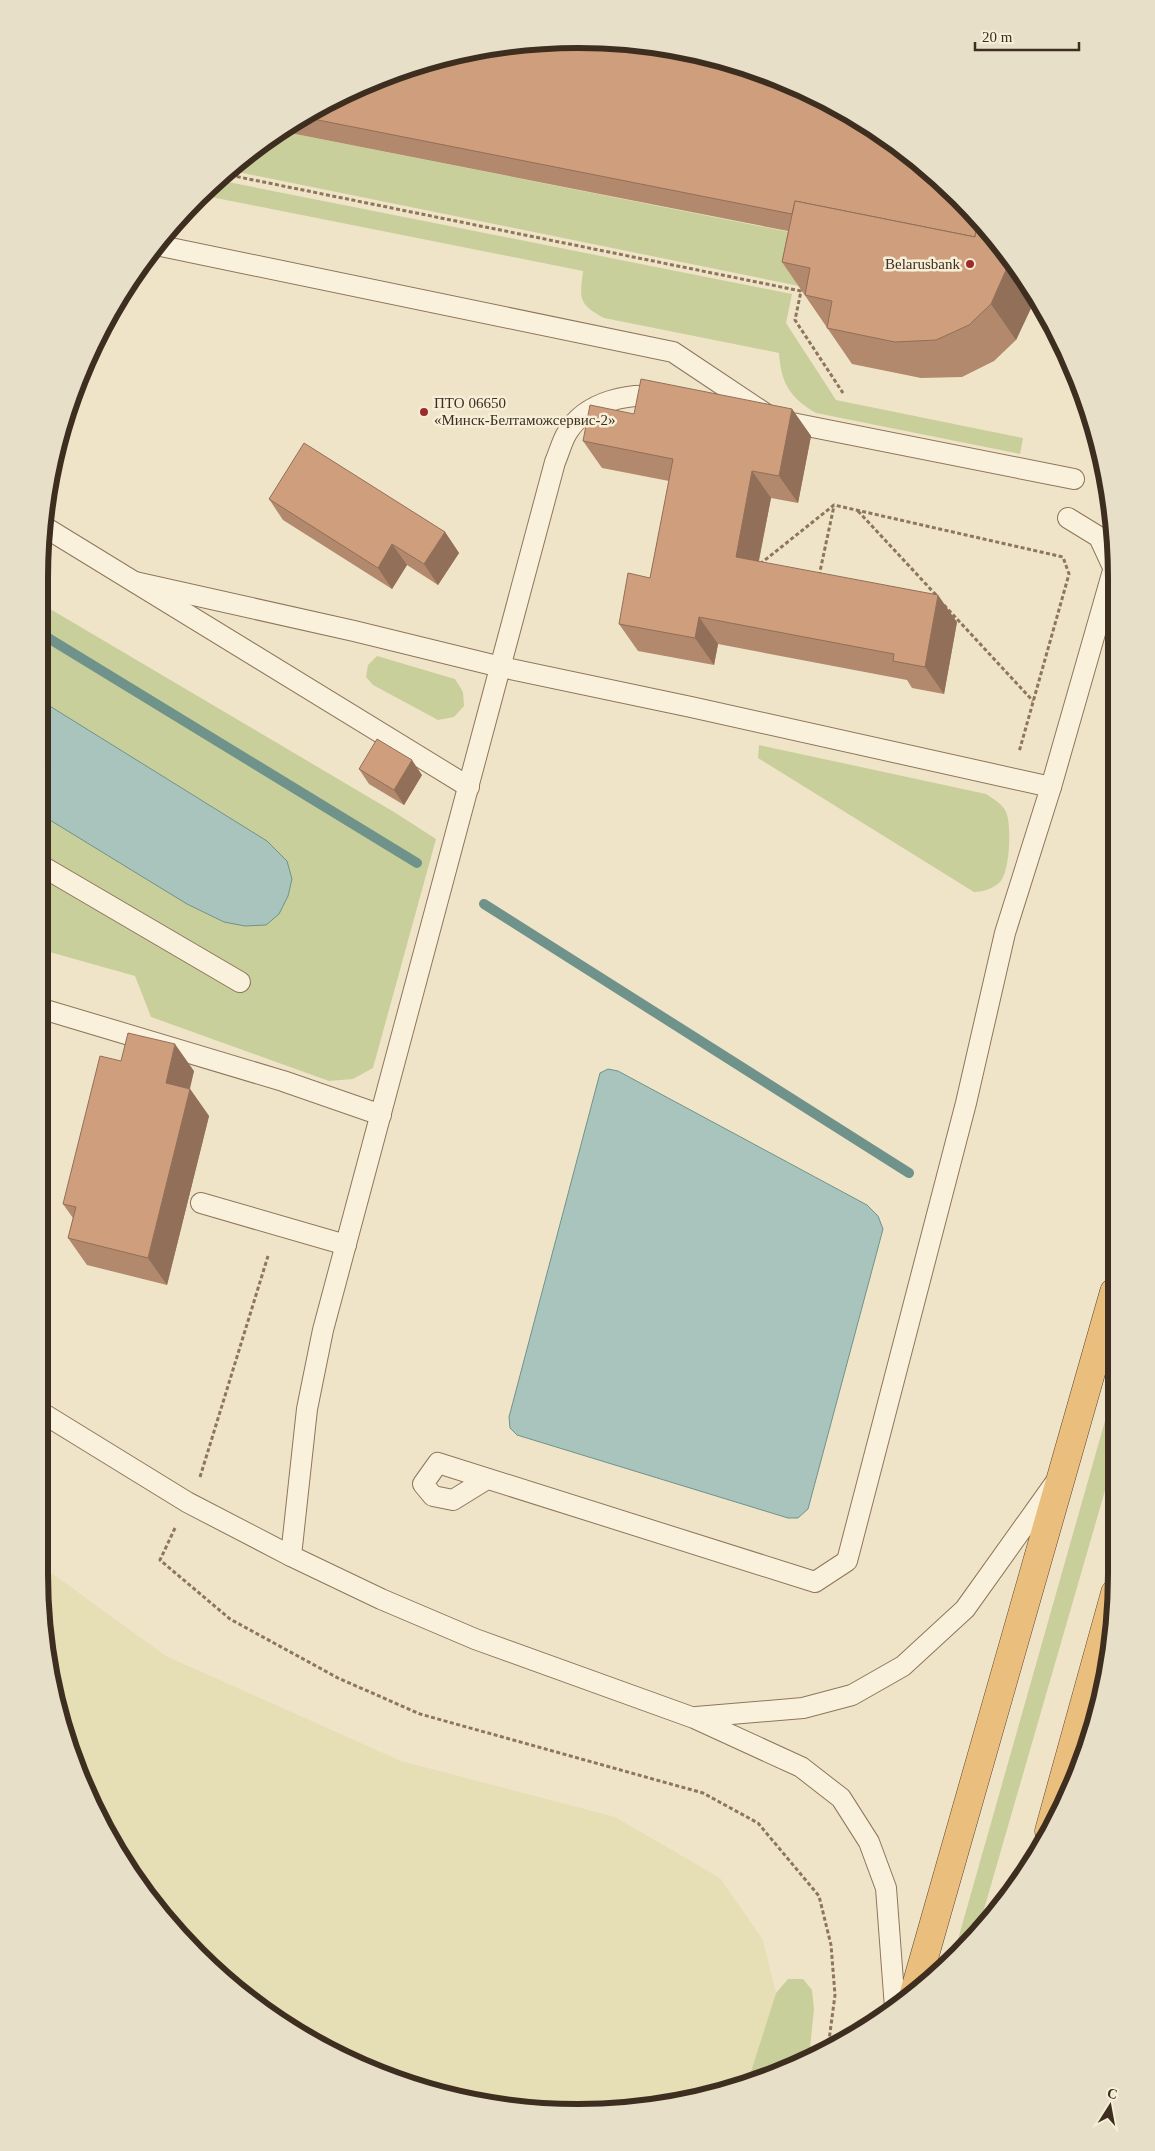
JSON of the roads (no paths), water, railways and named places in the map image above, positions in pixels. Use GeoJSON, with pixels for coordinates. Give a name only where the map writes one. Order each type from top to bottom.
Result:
{"type":"FeatureCollection","features":[{"type":"Feature","properties":{"kind":"highway"},"geometry":{"type":"LineString","coordinates":[[918,1979],[1108,1313]]}},
{"type":"Feature","properties":{"kind":"highway"},"geometry":{"type":"LineString","coordinates":[[1059,1793],[1104,1633]]}},
{"type":"Feature","properties":{"kind":"lane"},"geometry":{"type":"LineString","coordinates":[[164,247],[674,352],[774,420]]}},
{"type":"Feature","properties":{"kind":"lane"},"geometry":{"type":"LineString","coordinates":[[291,1556],[307,1409],[323,1330],[555,462],[567,432],[589,410],[620,397],[650,395],[679,401]]}},
{"type":"Feature","properties":{"kind":"lane"},"geometry":{"type":"LineString","coordinates":[[726,410],[1074,479]]}},
{"type":"Feature","properties":{"kind":"lane"},"geometry":{"type":"LineString","coordinates":[[1068,518],[1099,537],[1107,553]]}},
{"type":"Feature","properties":{"kind":"lane"},"geometry":{"type":"LineString","coordinates":[[50,530],[469,786]]}},
{"type":"Feature","properties":{"kind":"lane"},"geometry":{"type":"LineString","coordinates":[[135,582],[354,631],[501,667],[710,711],[1051,787]]}},
{"type":"Feature","properties":{"kind":"lane"},"geometry":{"type":"LineString","coordinates":[[487,1479],[815,1582],[847,1561],[966,1103],[1005,933],[1051,787],[1108,588]]}},
{"type":"Feature","properties":{"kind":"lane"},"geometry":{"type":"LineString","coordinates":[[48,870],[240,982]]}},
{"type":"Feature","properties":{"kind":"lane"},"geometry":{"type":"LineString","coordinates":[[48,1011],[283,1081],[381,1115]]}},
{"type":"Feature","properties":{"kind":"lane"},"geometry":{"type":"LineString","coordinates":[[201,1203],[346,1244]]}},
{"type":"Feature","properties":{"kind":"lane"},"geometry":{"type":"LineString","coordinates":[[48,1417],[187,1502],[291,1556],[381,1599],[475,1639],[694,1718],[801,1767],[840,1798],[870,1842],[886,1888],[894,1998]]}},
{"type":"Feature","properties":{"kind":"lane"},"geometry":{"type":"LineString","coordinates":[[694,1718],[803,1708],[852,1695],[903,1666],[965,1609],[1061,1474]]}},
{"type":"Feature","properties":{"kind":"water"},"geometry":{"type":"Polygon","coordinates":[[[48,705],[267,841],[287,861],[292,879],[288,896],[279,914],[266,925],[245,926],[224,922],[187,904],[48,819],[48,705]]]}},
{"type":"Feature","properties":{"kind":"water"},"geometry":{"type":"Polygon","coordinates":[[[608,1069],[618,1071],[867,1205],[878,1216],[883,1229],[808,1509],[798,1518],[788,1518],[517,1435],[510,1428],[509,1417],[600,1073],[608,1069]]]}},
{"type":"Feature","properties":{"kind":"waterway"},"geometry":{"type":"LineString","coordinates":[[48,638],[417,863]]}},
{"type":"Feature","properties":{"kind":"waterway"},"geometry":{"type":"LineString","coordinates":[[484,904],[909,1173]]}},
{"type":"Feature","properties":{"kind":"place","name":"Belarusbank"},"geometry":{"type":"Point","coordinates":[970,264]}},
{"type":"Feature","properties":{"kind":"place","name":"ПТО 06650 «Минск-Белтаможсервис-2»"},"geometry":{"type":"Point","coordinates":[424,412]}}]}
